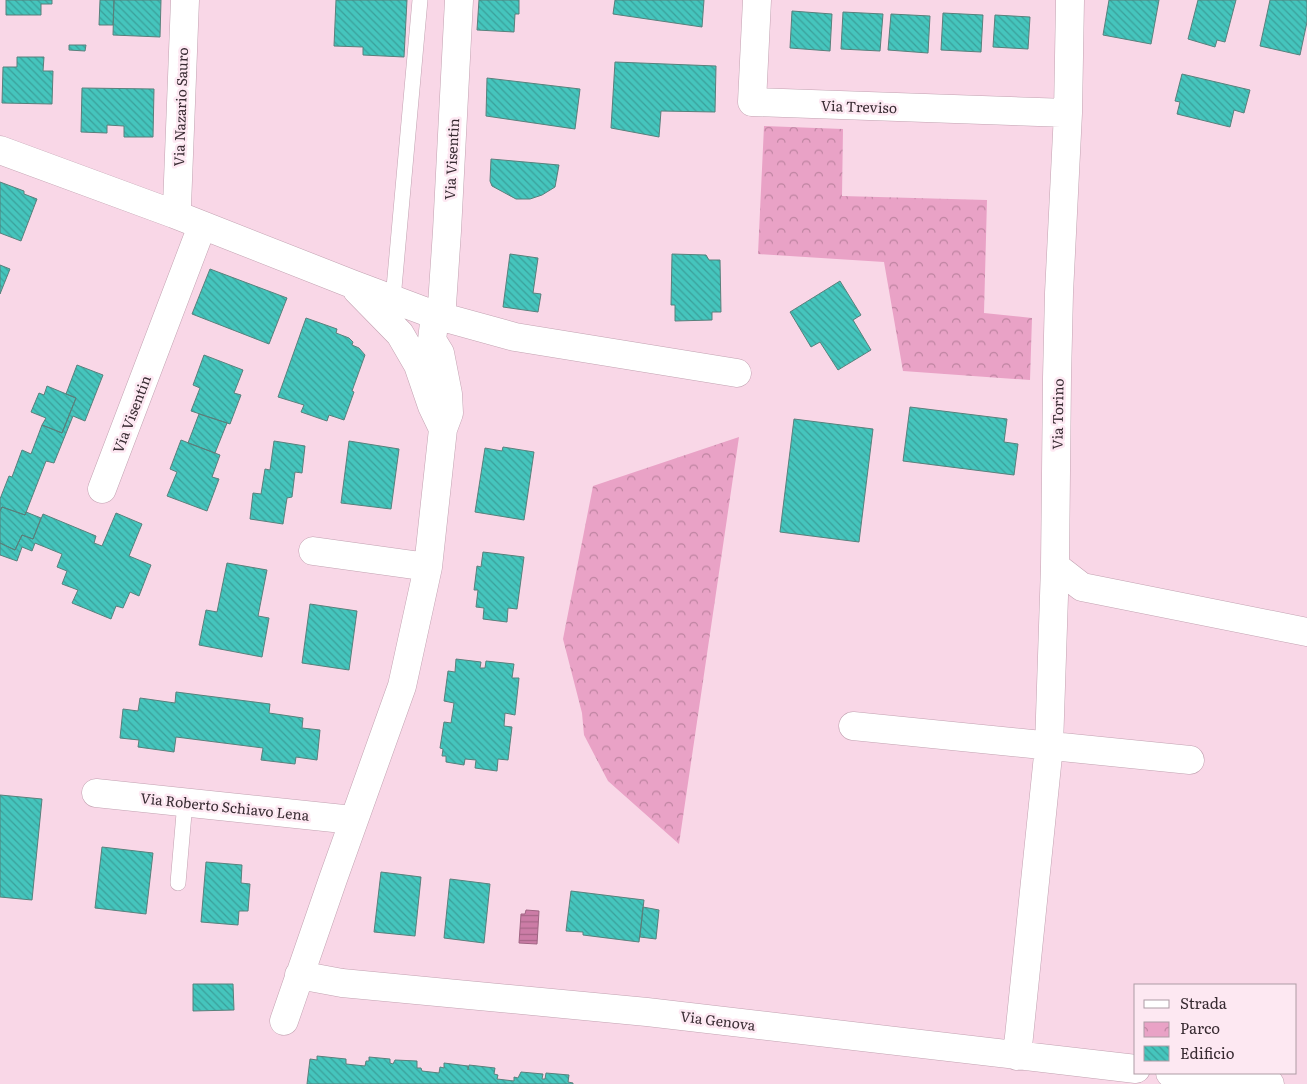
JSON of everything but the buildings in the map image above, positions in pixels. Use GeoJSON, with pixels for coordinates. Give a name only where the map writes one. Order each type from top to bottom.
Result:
{"type":"FeatureCollection","features":[{"type":"Feature","properties":{"kind":"street","name":"Via Nazario Sauro"},"geometry":{"type":"LineString","coordinates":[[174,214],[177,206],[185,0]]}},
{"type":"Feature","properties":{"kind":"street","name":"Via Visentin"},"geometry":{"type":"LineString","coordinates":[[443,318],[442,305],[448,231],[459,0]]}},
{"type":"Feature","properties":{"kind":"street","name":"Via Treviso"},"geometry":{"type":"LineString","coordinates":[[757,0],[752,102],[1068,113]]}},
{"type":"Feature","properties":{"kind":"street","name":"Via Torino"},"geometry":{"type":"LineString","coordinates":[[1017,1056],[1049,746],[1055,566],[1059,293],[1068,113],[1070,0]]}},
{"type":"Feature","properties":{"kind":"street"},"geometry":{"type":"LineString","coordinates":[[0,150],[174,214],[443,318],[515,337],[737,373]]}},
{"type":"Feature","properties":{"kind":"street","name":"Via Visentin"},"geometry":{"type":"LineString","coordinates":[[102,489],[202,226]]}},
{"type":"Feature","properties":{"kind":"street"},"geometry":{"type":"LineString","coordinates":[[284,1021],[402,686],[428,567],[443,429],[449,413],[448,394],[429,359],[400,334],[352,284]]}},
{"type":"Feature","properties":{"kind":"street"},"geometry":{"type":"LineString","coordinates":[[429,359],[446,330],[443,318]]}},
{"type":"Feature","properties":{"kind":"street"},"geometry":{"type":"LineString","coordinates":[[313,551],[428,567]]}},
{"type":"Feature","properties":{"kind":"street"},"geometry":{"type":"LineString","coordinates":[[1055,566],[1082,587],[1307,632]]}},
{"type":"Feature","properties":{"kind":"street"},"geometry":{"type":"LineString","coordinates":[[853,726],[1190,760]]}},
{"type":"Feature","properties":{"kind":"street","name":"Via Roberto Schiavo Lena"},"geometry":{"type":"LineString","coordinates":[[96,793],[354,820]]}},
{"type":"Feature","properties":{"kind":"street","name":"Via Genova"},"geometry":{"type":"LineString","coordinates":[[299,975],[342,983],[647,1012],[1134,1069]]}},
{"type":"Feature","properties":{"kind":"street"},"geometry":{"type":"LineString","coordinates":[[1179,1074],[1270,1084]]}},
{"type":"Feature","properties":{"kind":"lane"},"geometry":{"type":"LineString","coordinates":[[391,299],[394,288],[420,0]]}},
{"type":"Feature","properties":{"kind":"lane"},"geometry":{"type":"LineString","coordinates":[[178,883],[185,802]]}},
{"type":"Feature","properties":{"kind":"green space"},"geometry":{"type":"Polygon","coordinates":[[[764,126],[843,129],[842,196],[987,200],[984,313],[1032,318],[1030,380],[903,371],[884,262],[758,254],[764,126]]]}},
{"type":"Feature","properties":{"kind":"green space"},"geometry":{"type":"Polygon","coordinates":[[[739,437],[679,844],[608,781],[584,735],[582,713],[563,639],[593,486],[739,437]]]}},
{"type":"Feature","properties":{"kind":"shaded area"},"geometry":{"type":"Polygon","coordinates":[[[526,910],[539,911],[537,944],[519,943],[521,914],[525,914],[526,910]]]}}]}
